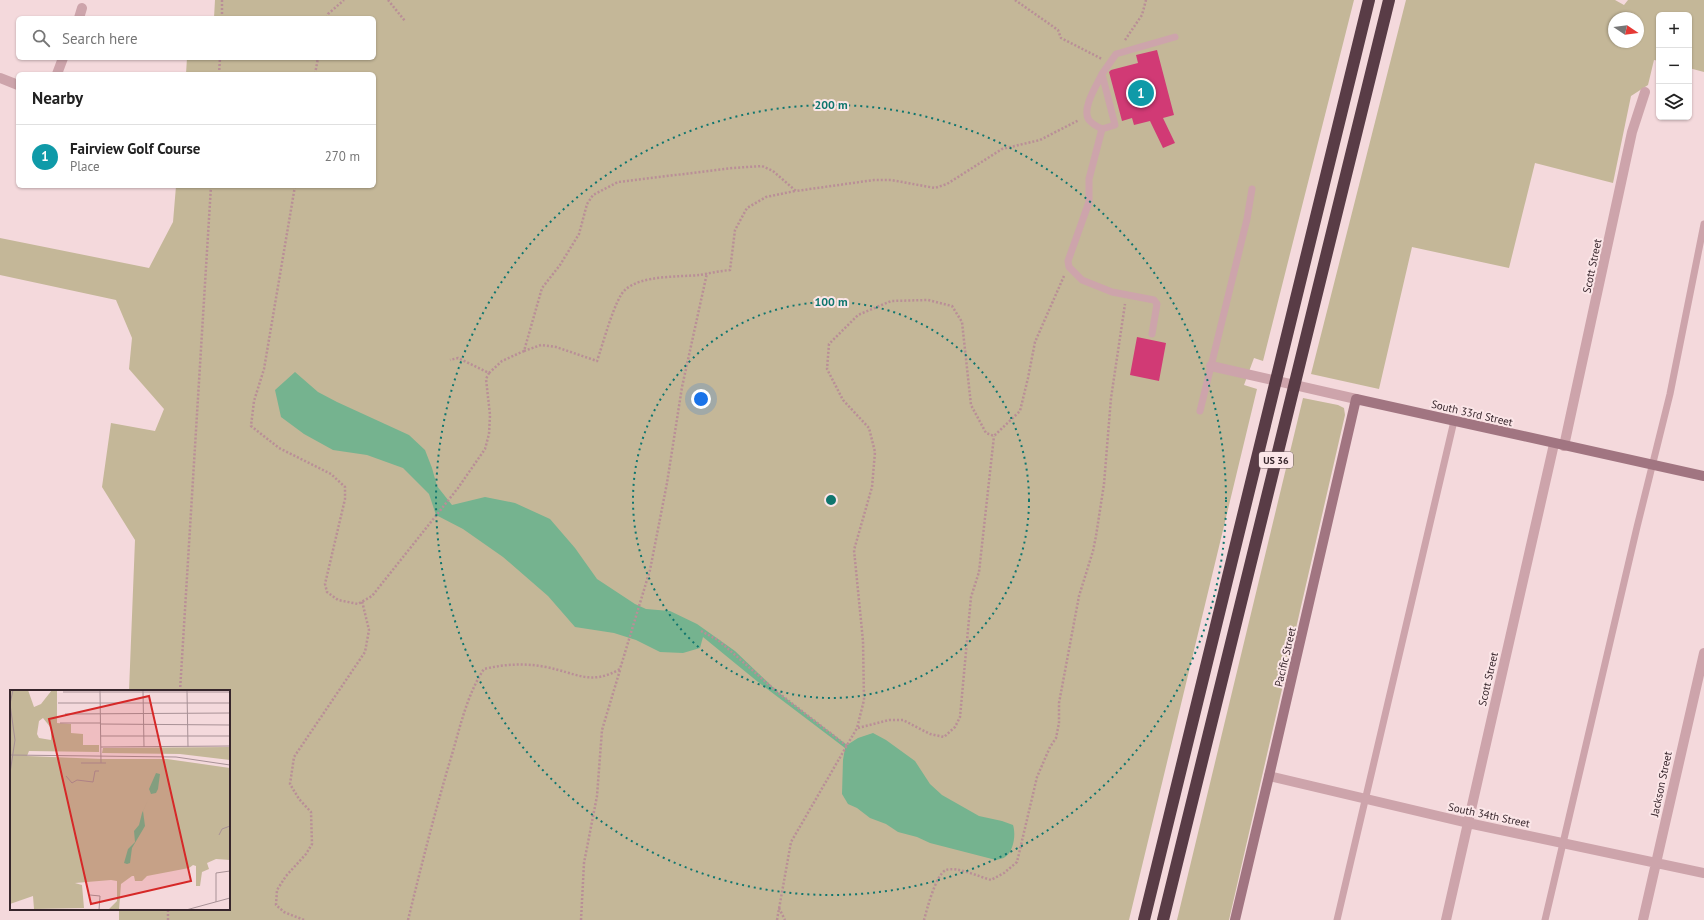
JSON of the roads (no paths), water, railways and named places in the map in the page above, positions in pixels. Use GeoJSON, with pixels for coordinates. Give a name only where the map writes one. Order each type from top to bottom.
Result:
{"type":"FeatureCollection","features":[{"type":"Feature","properties":{"kind":"highway","name":"US 36"},"geometry":{"type":"LineString","coordinates":[[1144,920],[1369,0]]}},
{"type":"Feature","properties":{"kind":"highway","name":"US 36"},"geometry":{"type":"LineString","coordinates":[[1163,920],[1389,0]]}},
{"type":"Feature","properties":{"kind":"street"},"geometry":{"type":"LineString","coordinates":[[58,72],[62,60]]}},
{"type":"Feature","properties":{"kind":"street"},"geometry":{"type":"LineString","coordinates":[[0,78],[16,84]]}},
{"type":"Feature","properties":{"kind":"street","name":"Scott Street"},"geometry":{"type":"LineString","coordinates":[[1446,920],[1632,132],[1645,92]]}},
{"type":"Feature","properties":{"kind":"street","name":"South 33rd Street"},"geometry":{"type":"LineString","coordinates":[[1211,366],[1559,445],[1704,476]]}},
{"type":"Feature","properties":{"kind":"street","name":"Pacific Street"},"geometry":{"type":"LineString","coordinates":[[1235,920],[1356,399]]}},
{"type":"Feature","properties":{"kind":"street","name":"Jackson Street"},"geometry":{"type":"LineString","coordinates":[[1643,920],[1704,653]]}},
{"type":"Feature","properties":{"kind":"street","name":"South 34th Street"},"geometry":{"type":"LineString","coordinates":[[1269,776],[1468,823],[1704,873]]}},
{"type":"Feature","properties":{"kind":"lane"},"geometry":{"type":"LineString","coordinates":[[1102,74],[1116,125],[1102,129],[1089,121],[1086,112],[1088,104],[1102,74],[1109,62],[1116,54],[1175,37]]}},
{"type":"Feature","properties":{"kind":"lane"},"geometry":{"type":"LineString","coordinates":[[1102,129],[1089,180],[1089,202],[1068,261],[1069,267],[1082,280],[1112,292],[1126,296],[1154,300],[1157,304],[1152,334]]}},
{"type":"Feature","properties":{"kind":"lane"},"geometry":{"type":"LineString","coordinates":[[1200,411],[1247,219],[1252,189]]}},
{"type":"Feature","properties":{"kind":"lane"},"geometry":{"type":"LineString","coordinates":[[1545,920],[1670,394],[1704,224]]}},
{"type":"Feature","properties":{"kind":"lane"},"geometry":{"type":"LineString","coordinates":[[1337,920],[1454,421]]}},
{"type":"Feature","properties":{"kind":"place","name":"Fairview Golf Course"},"geometry":{"type":"Point","coordinates":[1141,93]}}]}
